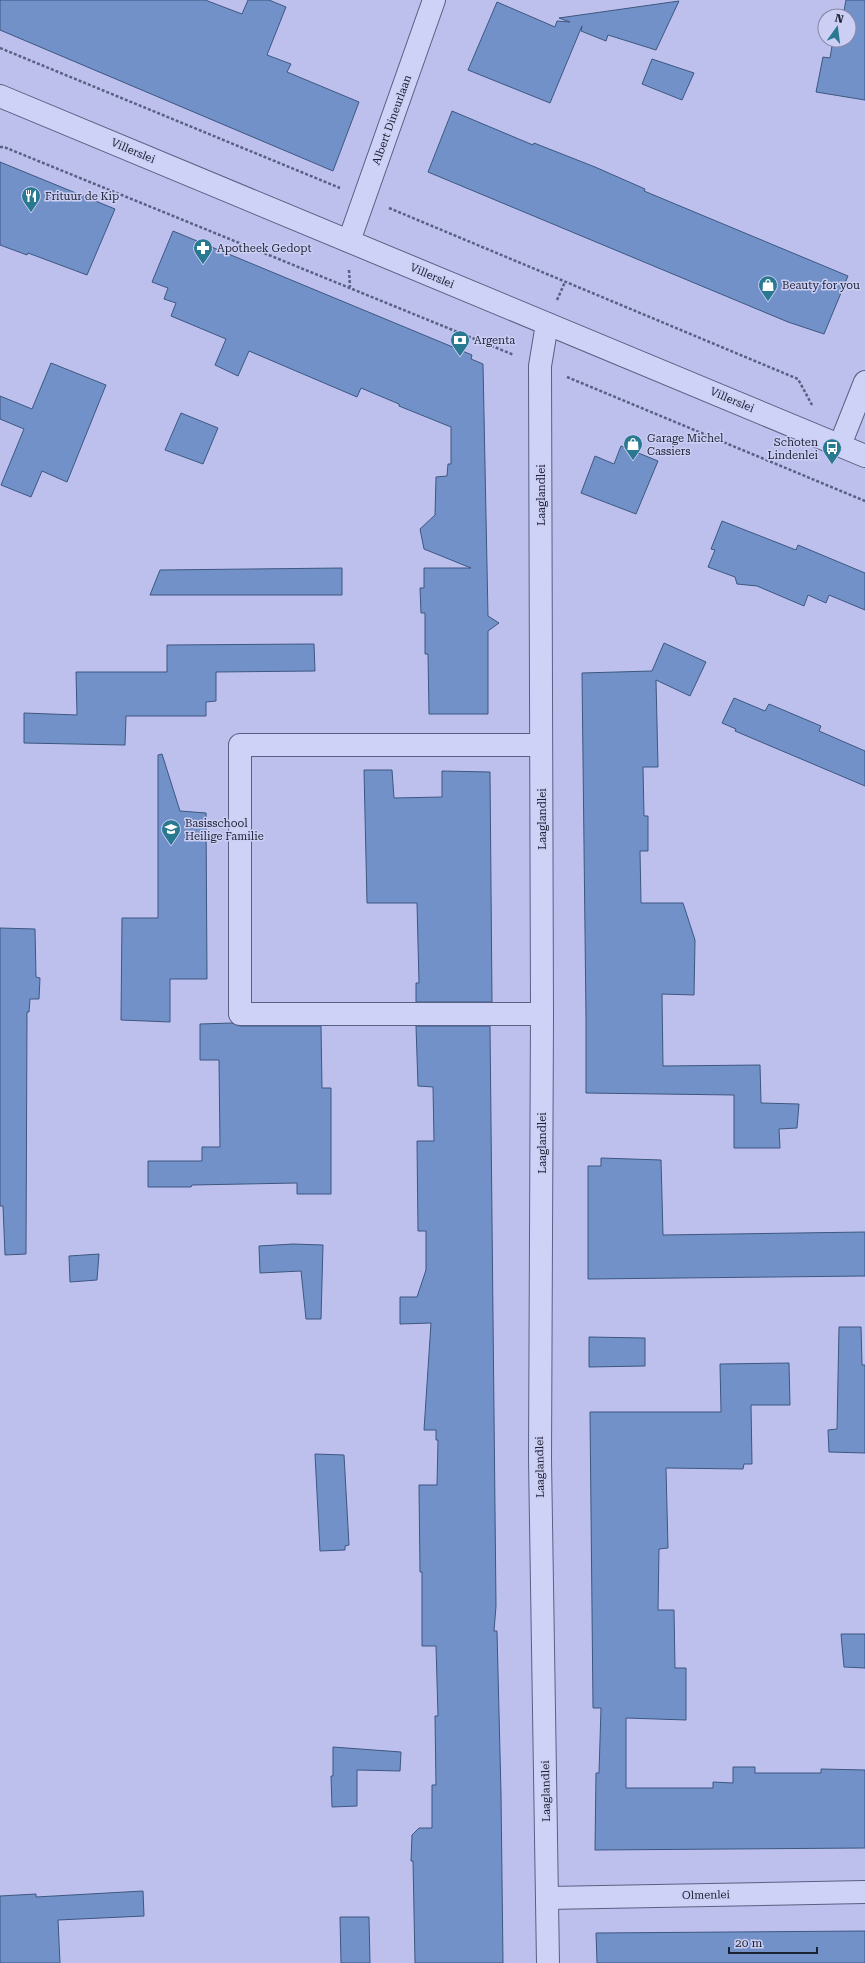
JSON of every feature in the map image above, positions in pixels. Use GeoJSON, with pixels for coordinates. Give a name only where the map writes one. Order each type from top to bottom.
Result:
{"type":"FeatureCollection","features":[{"type":"Feature","properties":{"kind":"street","name":"Albert Dineurlaan"},"geometry":{"type":"LineString","coordinates":[[349,241],[434,0]]}},
{"type":"Feature","properties":{"kind":"street","name":"Villerslei"},"geometry":{"type":"LineString","coordinates":[[0,96],[865,456]]}},
{"type":"Feature","properties":{"kind":"street","name":"Laaglandlei"},"geometry":{"type":"LineString","coordinates":[[547,324],[540,366],[542,1014],[540,1459],[548,1963]]}},
{"type":"Feature","properties":{"kind":"street"},"geometry":{"type":"LineString","coordinates":[[840,445],[865,382]]}},
{"type":"Feature","properties":{"kind":"street"},"geometry":{"type":"LineString","coordinates":[[541,745],[240,745],[240,1014],[542,1014]]}},
{"type":"Feature","properties":{"kind":"street","name":"Olmenlei"},"geometry":{"type":"LineString","coordinates":[[548,1898],[865,1892]]}},
{"type":"Feature","properties":{"kind":"path"},"geometry":{"type":"LineString","coordinates":[[0,48],[798,379],[813,406]]}},
{"type":"Feature","properties":{"kind":"path"},"geometry":{"type":"LineString","coordinates":[[0,147],[4,147],[540,366],[865,501]]}},
{"type":"Feature","properties":{"kind":"building"},"geometry":{"type":"Polygon","coordinates":[[[0,0],[205,0],[242,14],[248,0],[269,0],[286,7],[267,55],[291,64],[287,72],[359,102],[333,171],[0,30],[0,0]]]}},
{"type":"Feature","properties":{"kind":"building"},"geometry":{"type":"Polygon","coordinates":[[[846,0],[865,0],[865,100],[816,92],[823,57],[830,58],[832,48],[857,48],[857,8],[844,8],[846,0]]]}},
{"type":"Feature","properties":{"kind":"building"},"geometry":{"type":"Polygon","coordinates":[[[679,1],[656,50],[608,35],[606,41],[581,31],[582,26],[550,103],[468,70],[497,2],[555,27],[557,21],[570,22],[559,18],[679,1]]]}},
{"type":"Feature","properties":{"kind":"building"},"geometry":{"type":"Polygon","coordinates":[[[652,59],[694,73],[682,100],[642,84],[652,59]]]}},
{"type":"Feature","properties":{"kind":"building"},"geometry":{"type":"Polygon","coordinates":[[[452,111],[533,145],[534,143],[595,167],[645,189],[644,191],[848,276],[824,334],[788,322],[428,172],[452,111]]]}},
{"type":"Feature","properties":{"kind":"building"},"geometry":{"type":"Polygon","coordinates":[[[0,162],[115,209],[87,275],[28,253],[27,255],[0,245],[0,162]]]}},
{"type":"Feature","properties":{"kind":"building"},"geometry":{"type":"Polygon","coordinates":[[[173,231],[472,355],[471,359],[483,364],[488,616],[499,623],[488,631],[488,714],[429,714],[428,654],[425,654],[425,613],[421,613],[420,588],[424,588],[424,568],[471,568],[424,549],[420,529],[435,515],[436,477],[447,476],[448,464],[451,464],[451,427],[399,406],[399,404],[361,388],[357,397],[249,351],[238,376],[215,365],[226,339],[171,316],[176,303],[164,299],[168,288],[152,282],[173,231]]]}},
{"type":"Feature","properties":{"kind":"building"},"geometry":{"type":"Polygon","coordinates":[[[51,363],[106,385],[67,482],[42,471],[31,497],[1,485],[24,429],[0,419],[0,396],[32,409],[51,363]]]}},
{"type":"Feature","properties":{"kind":"building"},"geometry":{"type":"Polygon","coordinates":[[[181,413],[218,428],[203,464],[165,450],[181,413]]]}},
{"type":"Feature","properties":{"kind":"building"},"geometry":{"type":"Polygon","coordinates":[[[621,446],[658,461],[636,514],[581,493],[595,456],[614,464],[621,446]]]}},
{"type":"Feature","properties":{"kind":"building"},"geometry":{"type":"Polygon","coordinates":[[[722,521],[796,550],[798,545],[865,573],[865,610],[829,595],[826,603],[808,595],[804,606],[757,586],[737,584],[735,577],[708,567],[715,550],[711,549],[722,521]]]}},
{"type":"Feature","properties":{"kind":"building"},"geometry":{"type":"Polygon","coordinates":[[[342,568],[342,595],[150,595],[160,570],[342,568]]]}},
{"type":"Feature","properties":{"kind":"building"},"geometry":{"type":"Polygon","coordinates":[[[664,643],[706,662],[690,696],[656,680],[658,767],[643,767],[644,816],[648,816],[648,851],[640,851],[641,903],[683,903],[695,940],[694,995],[662,994],[663,1066],[760,1065],[761,1103],[799,1104],[797,1128],[779,1129],[780,1148],[734,1148],[734,1095],[586,1093],[582,673],[652,671],[664,643]]]}},
{"type":"Feature","properties":{"kind":"building"},"geometry":{"type":"Polygon","coordinates":[[[314,644],[315,671],[216,672],[216,701],[206,702],[206,716],[126,716],[125,745],[24,743],[24,713],[77,715],[76,672],[167,672],[167,645],[314,644]]]}},
{"type":"Feature","properties":{"kind":"building"},"geometry":{"type":"Polygon","coordinates":[[[734,698],[765,711],[769,704],[821,726],[819,731],[865,751],[865,786],[735,731],[736,729],[722,723],[734,698]]]}},
{"type":"Feature","properties":{"kind":"building"},"geometry":{"type":"Polygon","coordinates":[[[162,754],[180,811],[206,813],[207,979],[170,979],[170,1022],[121,1020],[122,918],[158,918],[158,755],[162,754]]]}},
{"type":"Feature","properties":{"kind":"building"},"geometry":{"type":"Polygon","coordinates":[[[364,770],[392,770],[394,798],[442,797],[442,771],[490,772],[492,1002],[416,1002],[416,983],[419,983],[417,903],[367,903],[364,770]]]}},
{"type":"Feature","properties":{"kind":"building"},"geometry":{"type":"Polygon","coordinates":[[[0,928],[35,929],[36,977],[40,978],[39,999],[30,999],[29,1012],[27,1012],[26,1254],[5,1255],[3,1206],[0,1206],[0,928]]]}},
{"type":"Feature","properties":{"kind":"building"},"geometry":{"type":"Polygon","coordinates":[[[232,1023],[240,1026],[321,1026],[322,1088],[331,1088],[331,1194],[297,1194],[297,1183],[148,1187],[148,1161],[202,1161],[202,1147],[220,1147],[219,1060],[200,1060],[200,1024],[232,1023]]]}},
{"type":"Feature","properties":{"kind":"building"},"geometry":{"type":"Polygon","coordinates":[[[416,1026],[490,1026],[496,1606],[494,1631],[497,1631],[503,1963],[415,1963],[413,1861],[411,1861],[412,1835],[419,1828],[432,1828],[432,1785],[436,1785],[435,1716],[438,1716],[436,1646],[422,1646],[422,1572],[420,1572],[419,1485],[437,1485],[438,1440],[436,1440],[436,1430],[424,1430],[431,1323],[400,1324],[400,1297],[417,1297],[426,1270],[426,1231],[418,1231],[417,1141],[434,1141],[433,1087],[418,1086],[416,1026]]]}},
{"type":"Feature","properties":{"kind":"building"},"geometry":{"type":"Polygon","coordinates":[[[601,1158],[661,1160],[663,1235],[865,1232],[865,1276],[588,1279],[588,1166],[601,1166],[601,1158]]]}},
{"type":"Feature","properties":{"kind":"building"},"geometry":{"type":"Polygon","coordinates":[[[293,1244],[323,1245],[321,1319],[306,1319],[301,1271],[260,1273],[259,1246],[293,1244]]]}},
{"type":"Feature","properties":{"kind":"building"},"geometry":{"type":"Polygon","coordinates":[[[99,1254],[97,1280],[70,1282],[69,1256],[99,1254]]]}},
{"type":"Feature","properties":{"kind":"building"},"geometry":{"type":"Polygon","coordinates":[[[839,1327],[861,1327],[862,1365],[865,1365],[865,1453],[829,1452],[828,1430],[837,1429],[839,1327]]]}},
{"type":"Feature","properties":{"kind":"building"},"geometry":{"type":"Polygon","coordinates":[[[589,1337],[645,1338],[645,1366],[589,1367],[589,1337]]]}},
{"type":"Feature","properties":{"kind":"building"},"geometry":{"type":"Polygon","coordinates":[[[789,1363],[790,1405],[751,1405],[752,1464],[744,1464],[743,1469],[666,1468],[668,1548],[659,1549],[658,1610],[674,1610],[675,1668],[686,1668],[686,1720],[626,1718],[626,1788],[713,1788],[713,1782],[733,1783],[733,1767],[755,1767],[755,1773],[821,1773],[821,1769],[865,1770],[865,1848],[595,1850],[596,1773],[599,1773],[601,1708],[593,1708],[590,1412],[721,1412],[720,1364],[789,1363]]]}},
{"type":"Feature","properties":{"kind":"building"},"geometry":{"type":"Polygon","coordinates":[[[315,1454],[344,1455],[349,1545],[345,1546],[345,1550],[320,1551],[315,1454]]]}},
{"type":"Feature","properties":{"kind":"building"},"geometry":{"type":"Polygon","coordinates":[[[841,1634],[865,1634],[865,1668],[844,1667],[841,1634]]]}},
{"type":"Feature","properties":{"kind":"building"},"geometry":{"type":"Polygon","coordinates":[[[333,1747],[401,1752],[400,1771],[357,1770],[357,1806],[332,1807],[331,1776],[333,1776],[333,1747]]]}},
{"type":"Feature","properties":{"kind":"building"},"geometry":{"type":"Polygon","coordinates":[[[143,1891],[144,1916],[58,1920],[60,1963],[0,1963],[0,1896],[36,1894],[36,1897],[143,1891]]]}},
{"type":"Feature","properties":{"kind":"building"},"geometry":{"type":"Polygon","coordinates":[[[340,1917],[369,1917],[370,1963],[341,1963],[340,1917]]]}},
{"type":"Feature","properties":{"kind":"building"},"geometry":{"type":"Polygon","coordinates":[[[865,1931],[865,1963],[597,1963],[596,1933],[865,1931]]]}},
{"type":"Feature","properties":{"kind":"place","name":"Frituur de Kip"},"geometry":{"type":"Point","coordinates":[31,213]}},
{"type":"Feature","properties":{"kind":"place","name":"Apotheek Gedopt"},"geometry":{"type":"Point","coordinates":[203,265]}},
{"type":"Feature","properties":{"kind":"place","name":"Beauty for you"},"geometry":{"type":"Point","coordinates":[768,302]}},
{"type":"Feature","properties":{"kind":"place","name":"Argenta"},"geometry":{"type":"Point","coordinates":[460,357]}},
{"type":"Feature","properties":{"kind":"place","name":"Garage Michel Cassiers"},"geometry":{"type":"Point","coordinates":[633,461]}},
{"type":"Feature","properties":{"kind":"place","name":"Schoten Lindenlei"},"geometry":{"type":"Point","coordinates":[832,465]}},
{"type":"Feature","properties":{"kind":"place","name":"Basisschool Heilige Familie"},"geometry":{"type":"Point","coordinates":[171,846]}}]}
